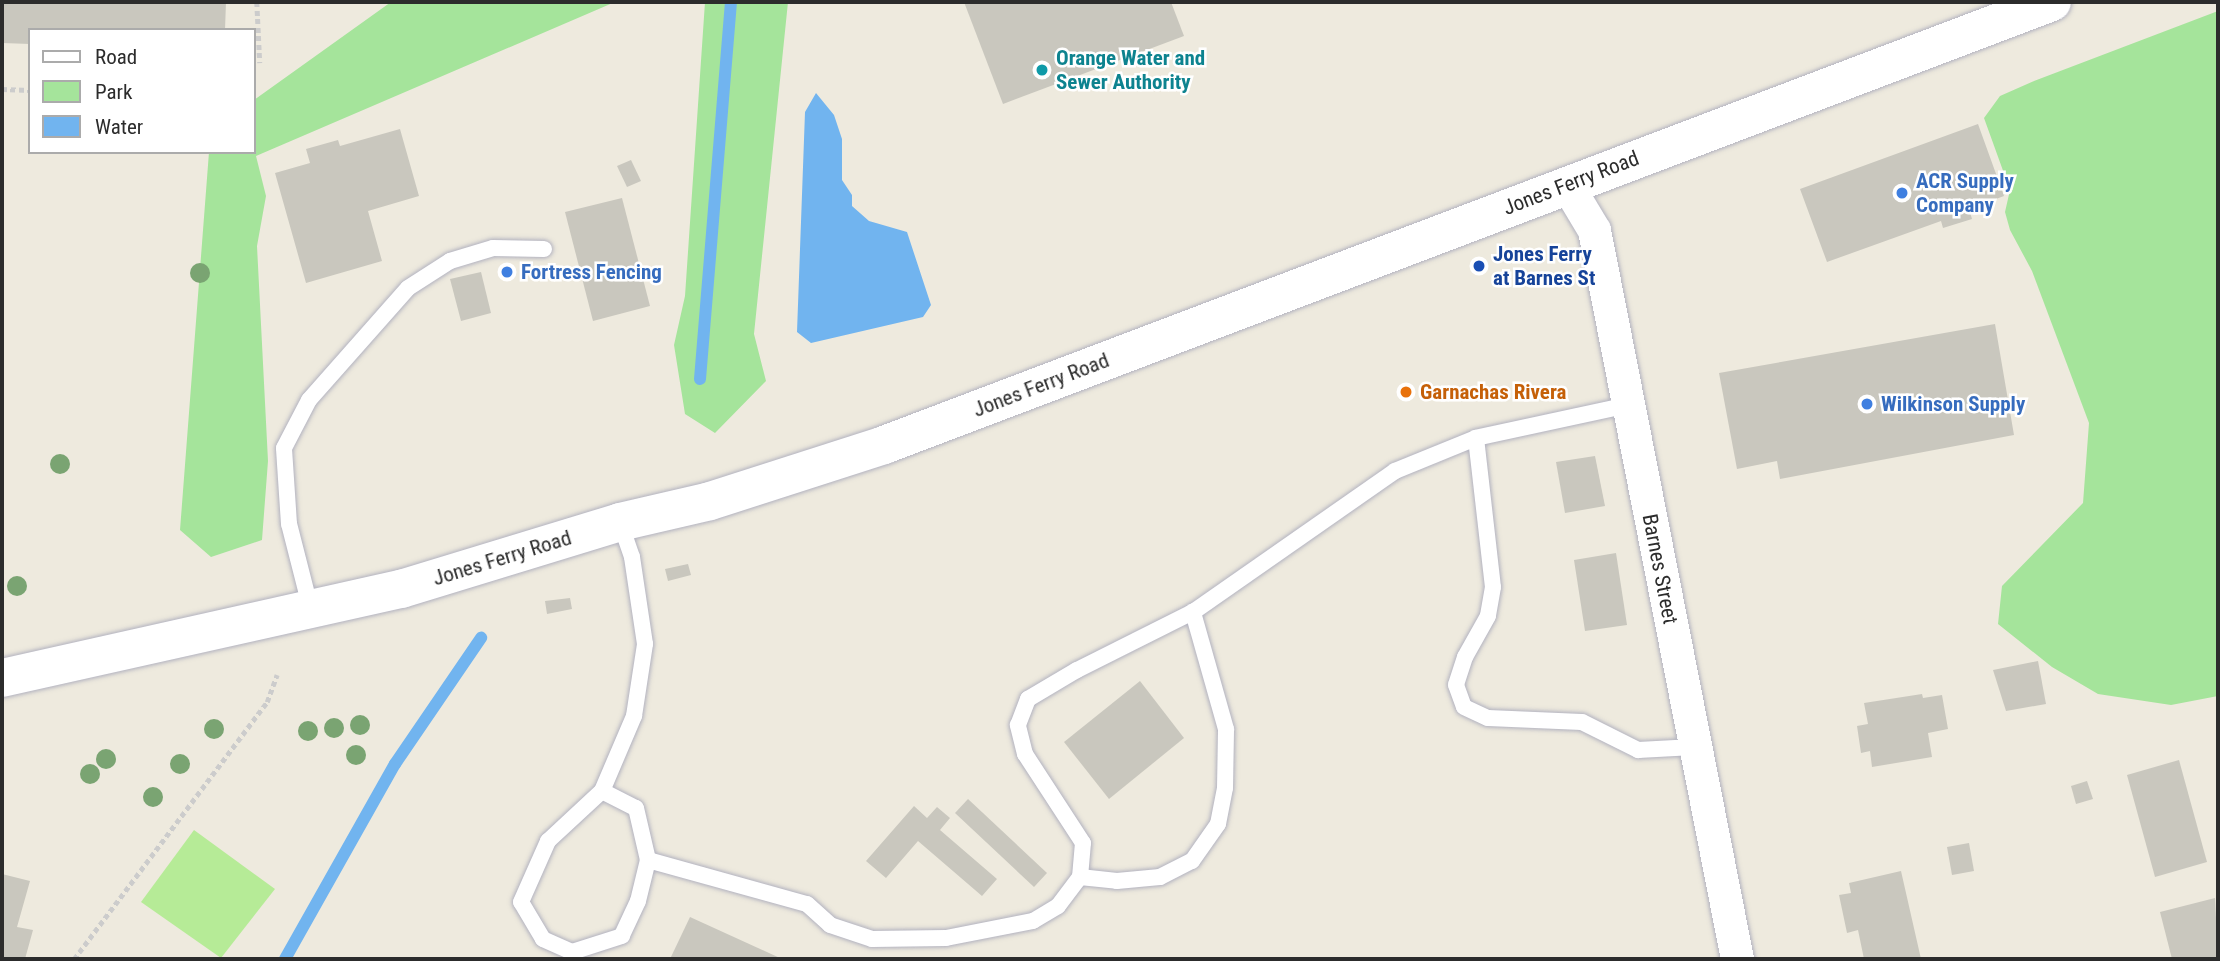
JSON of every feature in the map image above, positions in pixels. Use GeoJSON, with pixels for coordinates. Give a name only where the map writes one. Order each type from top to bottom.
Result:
{"type":"FeatureCollection","features":[{"type":"Feature","properties":{"kind":"main road","name":"Jones Ferry Road"},"geometry":{"type":"LineString","coordinates":[[2,678],[401,589],[620,522],[710,501],[884,445],[2052,2]]}},
{"type":"Feature","properties":{"kind":"street","name":"Barnes Street"},"geometry":{"type":"LineString","coordinates":[[1567,185],[1594,230],[1737,959]]}},
{"type":"Feature","properties":{"kind":"lane"},"geometry":{"type":"LineString","coordinates":[[311,610],[289,524],[284,448],[309,400],[408,288],[450,261],[493,248],[544,250]]}},
{"type":"Feature","properties":{"kind":"lane"},"geometry":{"type":"LineString","coordinates":[[649,860],[807,904],[830,925],[872,939],[946,938],[1033,921],[1058,906],[1080,877],[1083,843],[1025,754],[1018,725],[1028,699],[1077,670],[1193,612],[1395,471],[1476,438],[1628,405]]}},
{"type":"Feature","properties":{"kind":"lane"},"geometry":{"type":"LineString","coordinates":[[1476,438],[1493,587],[1488,616],[1465,657],[1456,685],[1464,708],[1488,718],[1582,722],[1638,750],[1695,747]]}},
{"type":"Feature","properties":{"kind":"lane"},"geometry":{"type":"LineString","coordinates":[[602,791],[636,808],[649,860],[638,901],[622,936],[572,952],[544,939],[521,902],[548,841],[602,791],[634,716],[645,645],[632,557],[620,522]]}},
{"type":"Feature","properties":{"kind":"lane"},"geometry":{"type":"LineString","coordinates":[[1080,877],[1117,881],[1160,877],[1192,861],[1218,824],[1225,788],[1226,729],[1193,612]]}},
{"type":"Feature","properties":{"kind":"path"},"geometry":{"type":"LineString","coordinates":[[257,2],[260,63]]}},
{"type":"Feature","properties":{"kind":"path"},"geometry":{"type":"LineString","coordinates":[[2,89],[28,90]]}},
{"type":"Feature","properties":{"kind":"path"},"geometry":{"type":"LineString","coordinates":[[74,959],[267,702],[277,675]]}},
{"type":"Feature","properties":{"kind":"green space"},"geometry":{"type":"Polygon","coordinates":[[[391,2],[615,2],[256,156],[266,196],[257,246],[268,461],[262,540],[211,557],[180,530],[209,154],[256,154],[256,99],[391,2]]]}},
{"type":"Feature","properties":{"kind":"green space"},"geometry":{"type":"Polygon","coordinates":[[[705,2],[788,2],[754,334],[766,381],[715,433],[685,414],[674,345],[685,296],[705,2]]]}},
{"type":"Feature","properties":{"kind":"green space"},"geometry":{"type":"Polygon","coordinates":[[[2218,11],[2218,696],[2171,705],[2098,694],[2052,667],[1998,624],[2002,586],[2083,503],[2089,423],[2032,271],[2010,230],[2005,212],[2010,190],[1984,118],[2000,96],[2218,11]]]}},
{"type":"Feature","properties":{"kind":"green space"},"geometry":{"type":"Polygon","coordinates":[[[194,830],[275,889],[221,958],[141,902],[194,830]]]}},
{"type":"Feature","properties":{"kind":"water"},"geometry":{"type":"Polygon","coordinates":[[[816,93],[834,115],[842,139],[842,180],[852,195],[852,206],[869,221],[907,232],[931,305],[923,317],[811,343],[797,332],[805,112],[816,93]]]}},
{"type":"Feature","properties":{"kind":"building"},"geometry":{"type":"Polygon","coordinates":[[[2,2],[226,2],[225,28],[28,28],[28,44],[2,43],[2,2]]]}},
{"type":"Feature","properties":{"kind":"building","name":"Orange Water and Sewer Authority"},"geometry":{"type":"Polygon","coordinates":[[[964,2],[1171,2],[1184,36],[1003,104],[964,2]]]}},
{"type":"Feature","properties":{"kind":"building","name":"ACR Supply Company"},"geometry":{"type":"Polygon","coordinates":[[[1978,124],[2004,196],[1969,209],[1972,219],[1943,228],[1941,221],[1827,262],[1800,189],[1978,124]]]}},
{"type":"Feature","properties":{"kind":"building"},"geometry":{"type":"Polygon","coordinates":[[[400,129],[419,196],[368,211],[382,261],[306,283],[275,173],[310,163],[306,149],[338,140],[340,146],[400,129]]]}},
{"type":"Feature","properties":{"kind":"building"},"geometry":{"type":"Polygon","coordinates":[[[631,160],[641,181],[627,187],[617,166],[631,160]]]}},
{"type":"Feature","properties":{"kind":"building"},"geometry":{"type":"Polygon","coordinates":[[[622,198],[650,306],[593,321],[565,212],[622,198]]]}},
{"type":"Feature","properties":{"kind":"building"},"geometry":{"type":"Polygon","coordinates":[[[481,272],[491,313],[461,321],[450,279],[481,272]]]}},
{"type":"Feature","properties":{"kind":"building","name":"Wilkinson Supply"},"geometry":{"type":"Polygon","coordinates":[[[1995,324],[2014,435],[1780,479],[1777,461],[1737,469],[1719,373],[1995,324]]]}},
{"type":"Feature","properties":{"kind":"building"},"geometry":{"type":"Polygon","coordinates":[[[1595,456],[1605,506],[1565,513],[1556,462],[1595,456]]]}},
{"type":"Feature","properties":{"kind":"building"},"geometry":{"type":"Polygon","coordinates":[[[1616,553],[1627,625],[1585,631],[1574,560],[1616,553]]]}},
{"type":"Feature","properties":{"kind":"building"},"geometry":{"type":"Polygon","coordinates":[[[688,564],[691,575],[668,581],[665,569],[688,564]]]}},
{"type":"Feature","properties":{"kind":"building"},"geometry":{"type":"Polygon","coordinates":[[[570,598],[572,609],[547,614],[545,601],[570,598]]]}},
{"type":"Feature","properties":{"kind":"building"},"geometry":{"type":"Polygon","coordinates":[[[2038,661],[2046,704],[2006,711],[1993,670],[2038,661]]]}},
{"type":"Feature","properties":{"kind":"building"},"geometry":{"type":"Polygon","coordinates":[[[1140,681],[1184,738],[1109,799],[1064,742],[1140,681]]]}},
{"type":"Feature","properties":{"kind":"building"},"geometry":{"type":"Polygon","coordinates":[[[1922,694],[1923,698],[1942,695],[1948,729],[1928,733],[1932,757],[1872,767],[1870,751],[1861,753],[1857,726],[1868,724],[1864,703],[1922,694]]]}},
{"type":"Feature","properties":{"kind":"building"},"geometry":{"type":"Polygon","coordinates":[[[2179,760],[2207,862],[2155,877],[2127,775],[2179,760]]]}},
{"type":"Feature","properties":{"kind":"building"},"geometry":{"type":"Polygon","coordinates":[[[2087,781],[2093,799],[2076,804],[2071,786],[2087,781]]]}},
{"type":"Feature","properties":{"kind":"building"},"geometry":{"type":"Polygon","coordinates":[[[968,799],[1047,873],[1034,887],[955,813],[968,799]]]}},
{"type":"Feature","properties":{"kind":"building"},"geometry":{"type":"Polygon","coordinates":[[[914,806],[927,818],[937,807],[950,818],[940,830],[997,879],[982,896],[918,841],[886,878],[866,861],[914,806]]]}},
{"type":"Feature","properties":{"kind":"building"},"geometry":{"type":"Polygon","coordinates":[[[1969,843],[1974,871],[1952,875],[1947,847],[1969,843]]]}},
{"type":"Feature","properties":{"kind":"building"},"geometry":{"type":"Polygon","coordinates":[[[1901,871],[1921,959],[1864,959],[1858,930],[1847,933],[1839,895],[1851,893],[1849,883],[1901,871]]]}},
{"type":"Feature","properties":{"kind":"building"},"geometry":{"type":"Polygon","coordinates":[[[2,874],[30,881],[17,927],[33,930],[25,959],[2,959],[2,874]]]}},
{"type":"Feature","properties":{"kind":"building"},"geometry":{"type":"Polygon","coordinates":[[[2215,898],[2218,959],[2172,959],[2160,912],[2215,898]]]}},
{"type":"Feature","properties":{"kind":"building"},"geometry":{"type":"Polygon","coordinates":[[[690,917],[782,959],[670,959],[690,917]]]}},
{"type":"Feature","properties":{"kind":"waterway"},"geometry":{"type":"LineString","coordinates":[[700,379],[731,2]]}},
{"type":"Feature","properties":{"kind":"waterway"},"geometry":{"type":"LineString","coordinates":[[285,959],[395,764],[481,638]]}},
{"type":"Feature","properties":{"kind":"place","name":"Orange Water and Sewer Authority"},"geometry":{"type":"Point","coordinates":[1042,70]}},
{"type":"Feature","properties":{"kind":"place","name":"ACR Supply Company"},"geometry":{"type":"Point","coordinates":[1902,193]}},
{"type":"Feature","properties":{"kind":"place","name":"Jones Ferry at Barnes St"},"geometry":{"type":"Point","coordinates":[1479,266]}},
{"type":"Feature","properties":{"kind":"place","name":"Fortress Fencing"},"geometry":{"type":"Point","coordinates":[507,272]}},
{"type":"Feature","properties":{"kind":"place","name":"Garnachas Rivera"},"geometry":{"type":"Point","coordinates":[1406,392]}},
{"type":"Feature","properties":{"kind":"place","name":"Wilkinson Supply"},"geometry":{"type":"Point","coordinates":[1867,404]}}]}
